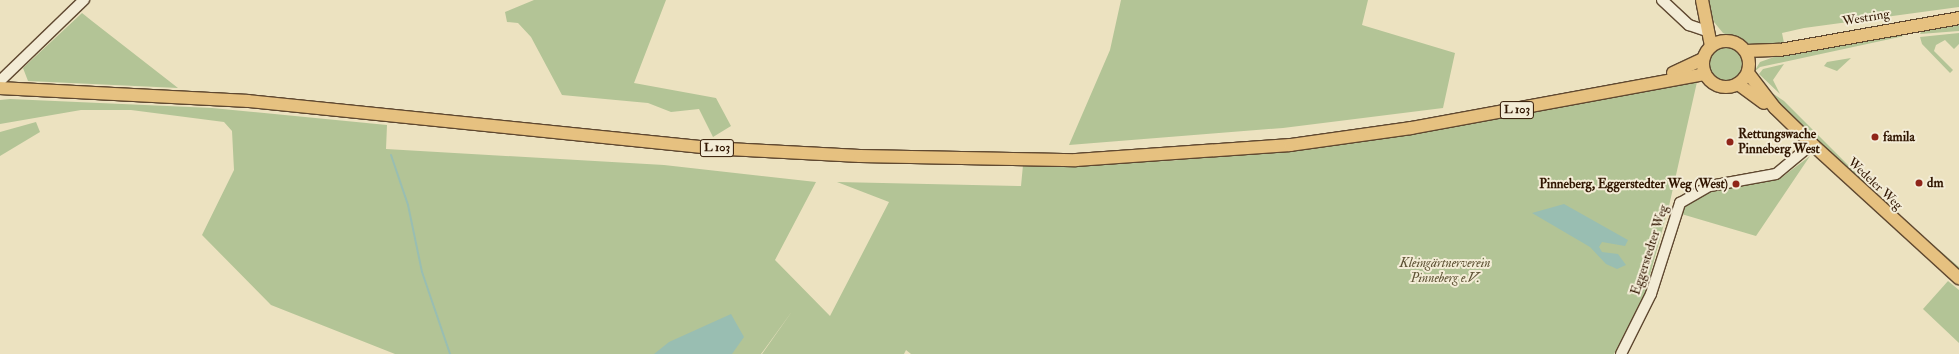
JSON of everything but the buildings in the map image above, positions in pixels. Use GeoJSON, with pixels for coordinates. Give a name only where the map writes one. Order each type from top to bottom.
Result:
{"type":"FeatureCollection","features":[{"type":"Feature","properties":{"kind":"main road"},"geometry":{"type":"LineString","coordinates":[[1703,0],[1712,22],[1726,41],[1746,51],[1748,69],[1738,84],[1723,87],[1705,74],[1703,59],[1711,46],[1703,0]]}},
{"type":"Feature","properties":{"kind":"main road","name":"Westring"},"geometry":{"type":"LineString","coordinates":[[1746,51],[1780,50],[1959,18]]}},
{"type":"Feature","properties":{"kind":"main road"},"geometry":{"type":"LineString","coordinates":[[1711,46],[1726,41]]}},
{"type":"Feature","properties":{"kind":"main road","name":"Westring"},"geometry":{"type":"LineString","coordinates":[[1748,69],[1780,50]]}},
{"type":"Feature","properties":{"kind":"main road","name":"L 103"},"geometry":{"type":"LineString","coordinates":[[1646,83],[1703,59]]}},
{"type":"Feature","properties":{"kind":"main road","name":"Wedeler Weg"},"geometry":{"type":"LineString","coordinates":[[1748,69],[1775,108],[1812,144],[1959,278]]}},
{"type":"Feature","properties":{"kind":"main road","name":"L 103"},"geometry":{"type":"LineString","coordinates":[[0,88],[248,101],[709,148],[992,160],[1162,156],[1290,145],[1549,104],[1646,83],[1705,74]]}},
{"type":"Feature","properties":{"kind":"main road","name":"Wedeler Weg"},"geometry":{"type":"LineString","coordinates":[[1738,84],[1775,108]]}},
{"type":"Feature","properties":{"kind":"street"},"geometry":{"type":"LineString","coordinates":[[0,82],[84,0]]}},
{"type":"Feature","properties":{"kind":"street"},"geometry":{"type":"LineString","coordinates":[[1662,0],[1690,25],[1709,32]]}},
{"type":"Feature","properties":{"kind":"street","name":"Eggerstedter Weg"},"geometry":{"type":"LineString","coordinates":[[1621,354],[1651,294],[1680,203],[1710,186],[1776,174],[1812,144]]}},
{"type":"Feature","properties":{"kind":"green space"},"geometry":{"type":"Polygon","coordinates":[[[534,0],[666,0],[634,83],[716,98],[731,126],[713,137],[699,109],[671,112],[648,103],[562,95],[531,37],[518,23],[507,22],[505,12],[534,0]]]}},
{"type":"Feature","properties":{"kind":"green space"},"geometry":{"type":"Polygon","coordinates":[[[1121,0],[1368,0],[1362,25],[1455,53],[1443,108],[1283,128],[1069,145],[1110,50],[1121,0]]]}},
{"type":"Feature","properties":{"kind":"green space"},"geometry":{"type":"Polygon","coordinates":[[[1708,0],[1959,0],[1959,7],[1804,28],[1782,33],[1784,43],[1765,48],[1749,45],[1723,33],[1714,22],[1708,0]]]}},
{"type":"Feature","properties":{"kind":"green space"},"geometry":{"type":"Polygon","coordinates":[[[82,13],[178,88],[28,81],[23,68],[82,13]]]}},
{"type":"Feature","properties":{"kind":"green space"},"geometry":{"type":"Polygon","coordinates":[[[1959,23],[1959,31],[1920,34],[1922,30],[1959,23]]]}},
{"type":"Feature","properties":{"kind":"green space"},"geometry":{"type":"Polygon","coordinates":[[[1959,33],[1959,44],[1954,49],[1945,40],[1936,45],[1934,51],[1953,70],[1950,73],[1922,44],[1920,37],[1959,33]]]}},
{"type":"Feature","properties":{"kind":"green space"},"geometry":{"type":"Polygon","coordinates":[[[1899,34],[1904,36],[1760,67],[1754,72],[1760,62],[1774,57],[1899,34]]]}},
{"type":"Feature","properties":{"kind":"green space"},"geometry":{"type":"Polygon","coordinates":[[[1726,47],[1738,52],[1743,64],[1738,76],[1726,81],[1714,76],[1709,64],[1714,52],[1726,47]]]}},
{"type":"Feature","properties":{"kind":"green space"},"geometry":{"type":"Polygon","coordinates":[[[1851,58],[1837,71],[1824,66],[1827,62],[1851,58]]]}},
{"type":"Feature","properties":{"kind":"green space"},"geometry":{"type":"Polygon","coordinates":[[[1784,64],[1773,80],[1780,94],[1759,74],[1763,69],[1784,64]]]}},
{"type":"Feature","properties":{"kind":"green space","name":"Kleingärtnerverein Pinneberg e.V."},"geometry":{"type":"Polygon","coordinates":[[[1687,79],[1697,82],[1669,206],[1645,293],[1614,354],[911,354],[906,350],[904,354],[762,354],[793,310],[761,354],[395,354],[271,305],[202,235],[234,170],[232,131],[224,122],[131,110],[81,110],[0,124],[0,100],[10,99],[212,108],[387,125],[386,149],[664,165],[816,182],[775,260],[830,316],[889,202],[837,182],[1021,186],[1023,165],[1168,161],[1336,144],[1475,122],[1687,79]]]}},
{"type":"Feature","properties":{"kind":"green space"},"geometry":{"type":"Polygon","coordinates":[[[1763,87],[1784,101],[1895,212],[1959,267],[1959,273],[1900,223],[1763,87]]]}},
{"type":"Feature","properties":{"kind":"green space"},"geometry":{"type":"Polygon","coordinates":[[[36,122],[40,132],[0,156],[0,132],[36,122]]]}},
{"type":"Feature","properties":{"kind":"green space"},"geometry":{"type":"Polygon","coordinates":[[[1810,156],[1756,236],[1678,213],[1681,206],[1708,192],[1781,178],[1810,156]]]}},
{"type":"Feature","properties":{"kind":"green space"},"geometry":{"type":"Polygon","coordinates":[[[1948,281],[1959,290],[1959,343],[1923,309],[1948,281]]]}},
{"type":"Feature","properties":{"kind":"water"},"geometry":{"type":"Polygon","coordinates":[[[1564,204],[1628,240],[1625,246],[1602,242],[1599,247],[1602,252],[1618,254],[1626,265],[1617,269],[1606,264],[1590,247],[1532,213],[1564,204]]]}},
{"type":"Feature","properties":{"kind":"water"},"geometry":{"type":"Polygon","coordinates":[[[731,314],[744,337],[732,354],[654,354],[669,342],[731,314]]]}},
{"type":"Feature","properties":{"kind":"waterway"},"geometry":{"type":"LineString","coordinates":[[391,155],[408,205],[422,272],[450,354]]}},
{"type":"Feature","properties":{"kind":"place","name":"famila"},"geometry":{"type":"Point","coordinates":[1875,137]}},
{"type":"Feature","properties":{"kind":"place","name":"Rettungswache Pinneberg West"},"geometry":{"type":"Point","coordinates":[1730,142]}},
{"type":"Feature","properties":{"kind":"place","name":"dm"},"geometry":{"type":"Point","coordinates":[1919,183]}},
{"type":"Feature","properties":{"kind":"place","name":"Pinneberg, Eggerstedter Weg (West)"},"geometry":{"type":"Point","coordinates":[1736,184]}}]}
